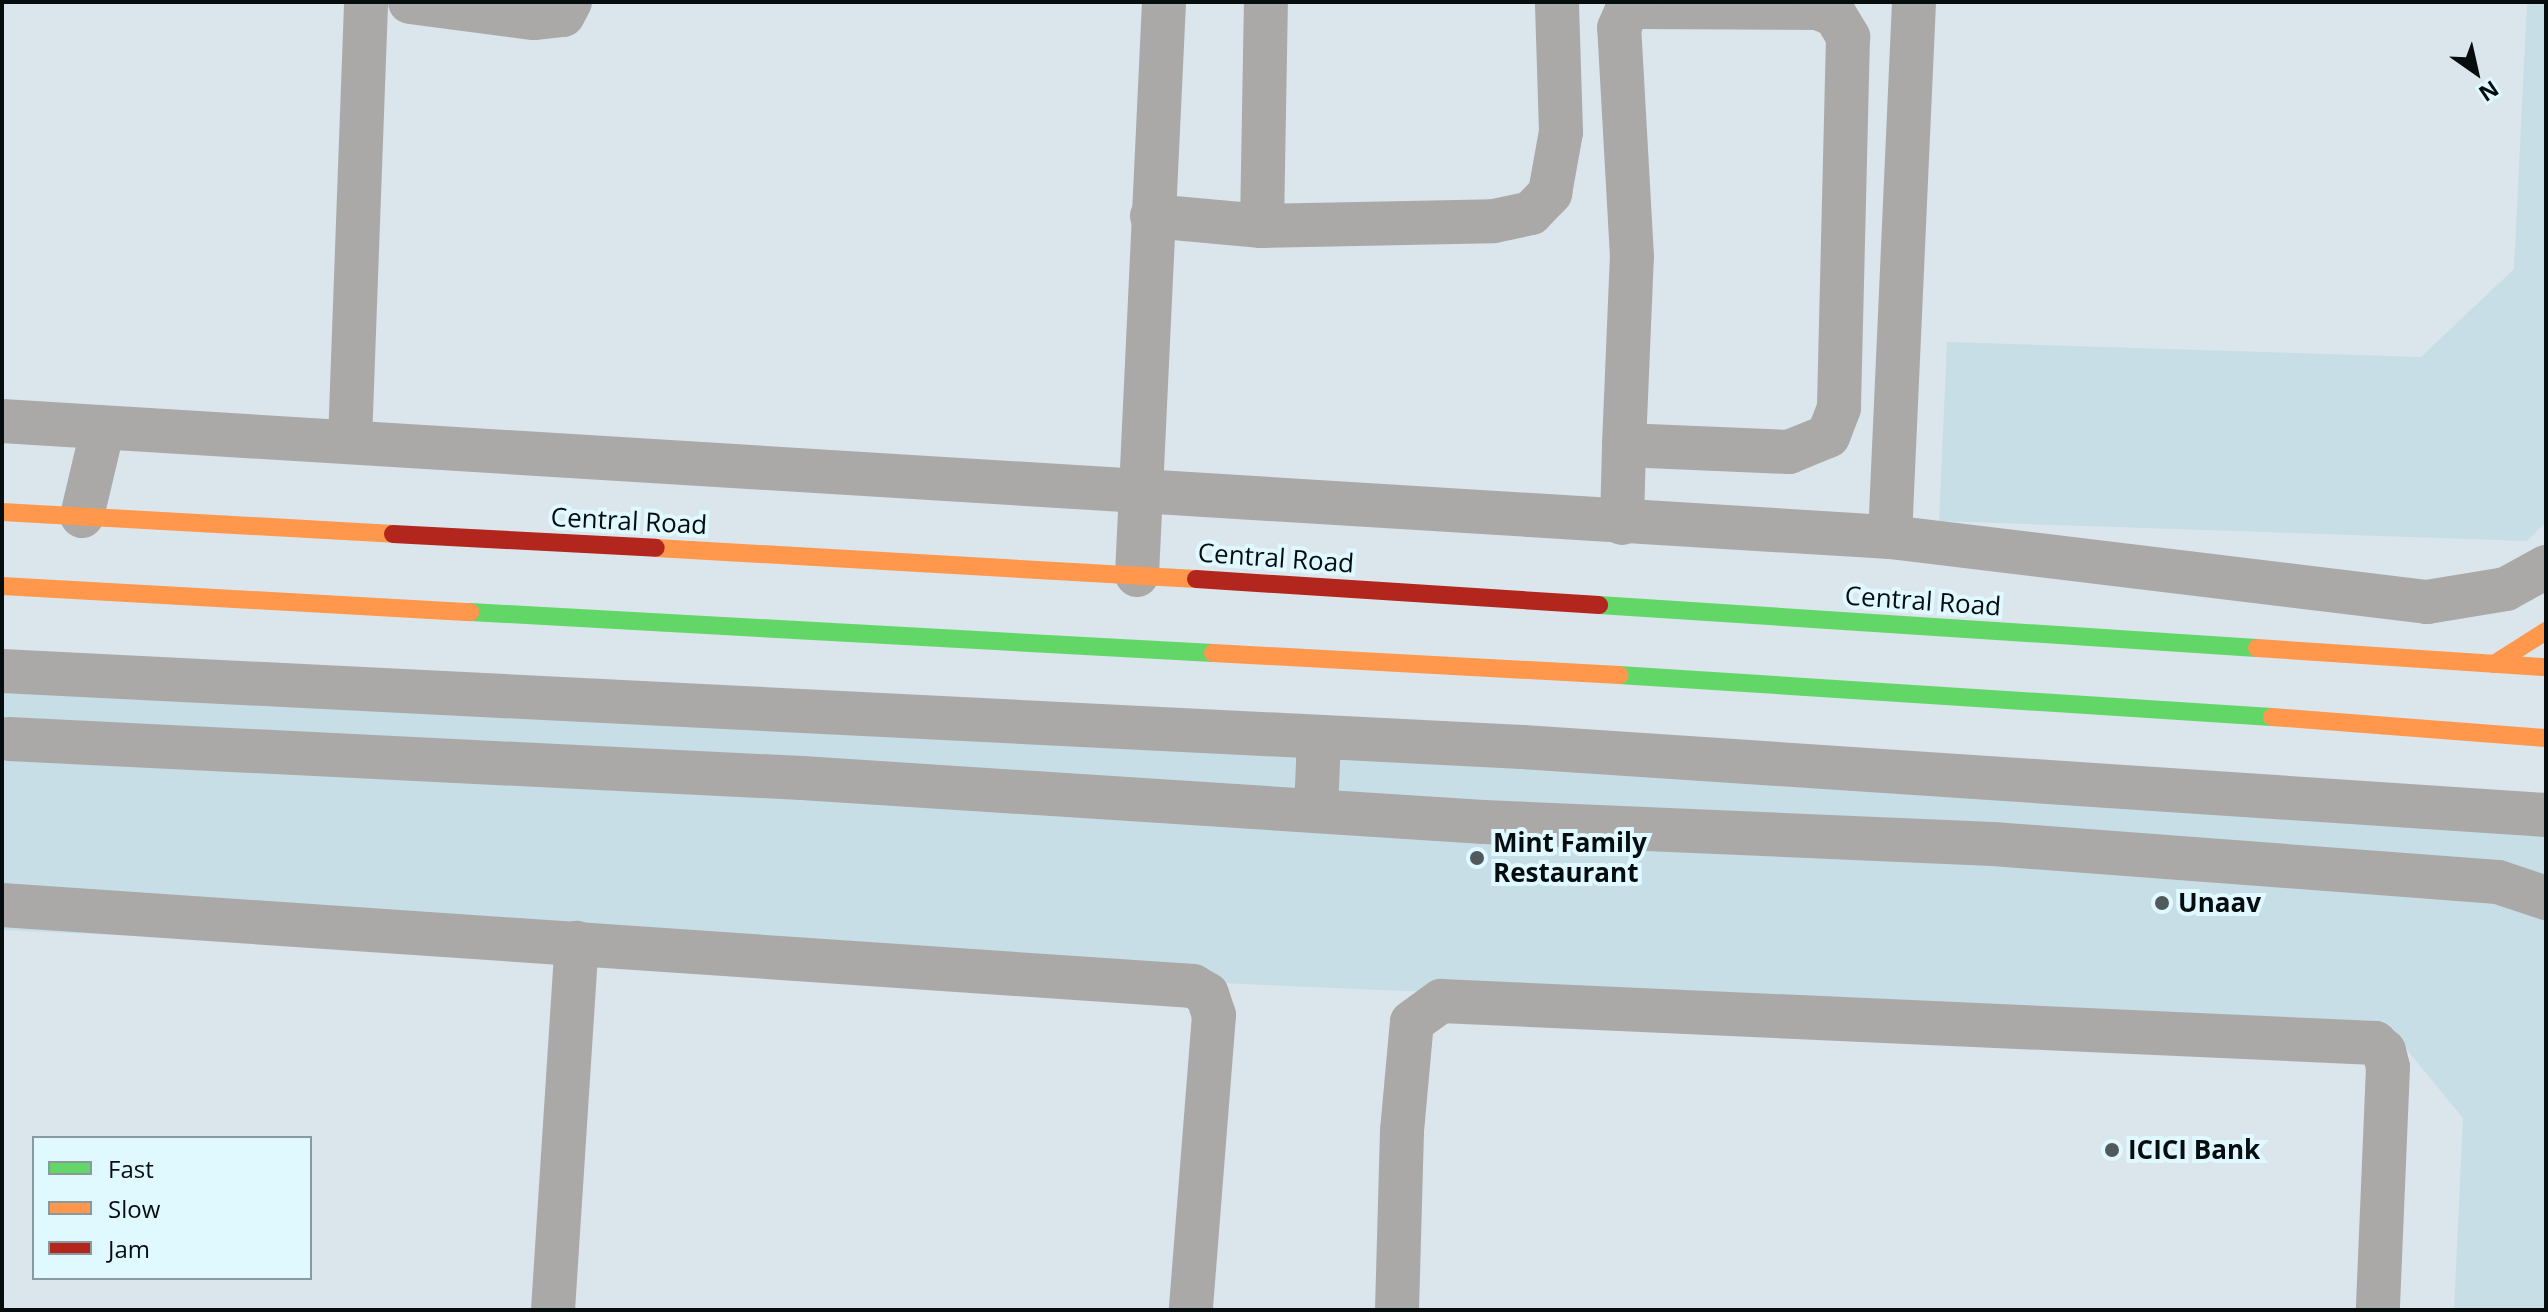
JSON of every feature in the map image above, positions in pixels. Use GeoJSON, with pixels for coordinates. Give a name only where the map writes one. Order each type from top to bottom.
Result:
{"type":"FeatureCollection","features":[{"type":"Feature","properties":{"kind":"main road","name":"Central Road"},"geometry":{"type":"LineString","coordinates":[[2,512],[1137,575],[2546,667]]}},
{"type":"Feature","properties":{"kind":"main road"},"geometry":{"type":"LineString","coordinates":[[2,586],[2016,697],[2546,738]]}},
{"type":"Feature","properties":{"kind":"main road"},"geometry":{"type":"LineString","coordinates":[[2494,664],[2546,631]]}},
{"type":"Feature","properties":{"kind":"street"},"geometry":{"type":"LineString","coordinates":[[350,441],[366,2]]}},
{"type":"Feature","properties":{"kind":"street"},"geometry":{"type":"LineString","coordinates":[[410,2],[534,18],[563,15],[570,2]]}},
{"type":"Feature","properties":{"kind":"street"},"geometry":{"type":"LineString","coordinates":[[1137,575],[1164,2]]}},
{"type":"Feature","properties":{"kind":"street"},"geometry":{"type":"LineString","coordinates":[[1262,226],[1266,2]]}},
{"type":"Feature","properties":{"kind":"street"},"geometry":{"type":"LineString","coordinates":[[1152,216],[1262,226],[1494,221],[1531,213],[1550,193],[1561,132],[1557,2]]}},
{"type":"Feature","properties":{"kind":"street"},"geometry":{"type":"LineString","coordinates":[[1890,537],[1914,2]]}},
{"type":"Feature","properties":{"kind":"street"},"geometry":{"type":"LineString","coordinates":[[1622,523],[1624,445],[1632,257],[1619,28],[1626,12],[1639,7],[1818,8],[1835,15],[1848,37],[1839,408],[1828,436],[1789,452],[1624,445]]}},
{"type":"Feature","properties":{"kind":"street"},"geometry":{"type":"LineString","coordinates":[[2,421],[1622,523],[1890,537],[2427,602],[2506,589],[2546,567]]}},
{"type":"Feature","properties":{"kind":"street"},"geometry":{"type":"LineString","coordinates":[[82,516],[103,427]]}},
{"type":"Feature","properties":{"kind":"street"},"geometry":{"type":"LineString","coordinates":[[2,671],[1319,737],[2546,815]]}},
{"type":"Feature","properties":{"kind":"street"},"geometry":{"type":"LineString","coordinates":[[443,761],[448,695]]}},
{"type":"Feature","properties":{"kind":"street"},"geometry":{"type":"LineString","coordinates":[[1316,810],[1319,737]]}},
{"type":"Feature","properties":{"kind":"street"},"geometry":{"type":"LineString","coordinates":[[9,739],[2040,848],[2498,882],[2546,898]]}},
{"type":"Feature","properties":{"kind":"street"},"geometry":{"type":"LineString","coordinates":[[2,905],[1193,986],[1207,994],[1214,1015],[1191,1310]]}},
{"type":"Feature","properties":{"kind":"street"},"geometry":{"type":"LineString","coordinates":[[553,1310],[577,943]]}},
{"type":"Feature","properties":{"kind":"street"},"geometry":{"type":"LineString","coordinates":[[1397,1310],[1402,1131],[1412,1022],[1441,1001],[2375,1043],[2384,1051],[2388,1067],[2378,1310]]}},
{"type":"Feature","properties":{"kind":"shaded area"},"geometry":{"type":"Polygon","coordinates":[[[2527,2],[2546,2],[2546,522],[2527,541],[1939,521],[1947,342],[2421,357],[2514,269],[2527,2]]]}},
{"type":"Feature","properties":{"kind":"shaded area"},"geometry":{"type":"Polygon","coordinates":[[[2,693],[2546,807],[2546,1310],[2454,1310],[2463,1118],[2394,1034],[2,930],[2,693]]]}},
{"type":"Feature","properties":{"kind":"traffic: fast"},"geometry":{"type":"LineString","coordinates":[[1599,605],[2257,648]]}},
{"type":"Feature","properties":{"kind":"traffic: fast"},"geometry":{"type":"LineString","coordinates":[[470,612],[1213,653]]}},
{"type":"Feature","properties":{"kind":"traffic: fast"},"geometry":{"type":"LineString","coordinates":[[1619,675],[2272,717]]}},
{"type":"Feature","properties":{"kind":"traffic: slow"},"geometry":{"type":"LineString","coordinates":[[2,512],[393,534]]}},
{"type":"Feature","properties":{"kind":"traffic: slow"},"geometry":{"type":"LineString","coordinates":[[656,548],[1196,579]]}},
{"type":"Feature","properties":{"kind":"traffic: slow"},"geometry":{"type":"LineString","coordinates":[[2,586],[470,612]]}},
{"type":"Feature","properties":{"kind":"traffic: slow"},"geometry":{"type":"LineString","coordinates":[[2494,664],[2546,631]]}},
{"type":"Feature","properties":{"kind":"traffic: slow"},"geometry":{"type":"LineString","coordinates":[[2257,648],[2546,667]]}},
{"type":"Feature","properties":{"kind":"traffic: slow"},"geometry":{"type":"LineString","coordinates":[[1213,653],[1619,675]]}},
{"type":"Feature","properties":{"kind":"traffic: slow"},"geometry":{"type":"LineString","coordinates":[[2272,717],[2546,738]]}},
{"type":"Feature","properties":{"kind":"traffic: jam"},"geometry":{"type":"LineString","coordinates":[[393,534],[656,548]]}},
{"type":"Feature","properties":{"kind":"traffic: jam"},"geometry":{"type":"LineString","coordinates":[[1196,579],[1599,605]]}},
{"type":"Feature","properties":{"kind":"place","name":"Mint Family Restaurant"},"geometry":{"type":"Point","coordinates":[1477,858]}},
{"type":"Feature","properties":{"kind":"place","name":"Unaav"},"geometry":{"type":"Point","coordinates":[2162,903]}},
{"type":"Feature","properties":{"kind":"place","name":"ICICI Bank"},"geometry":{"type":"Point","coordinates":[2112,1150]}}]}
